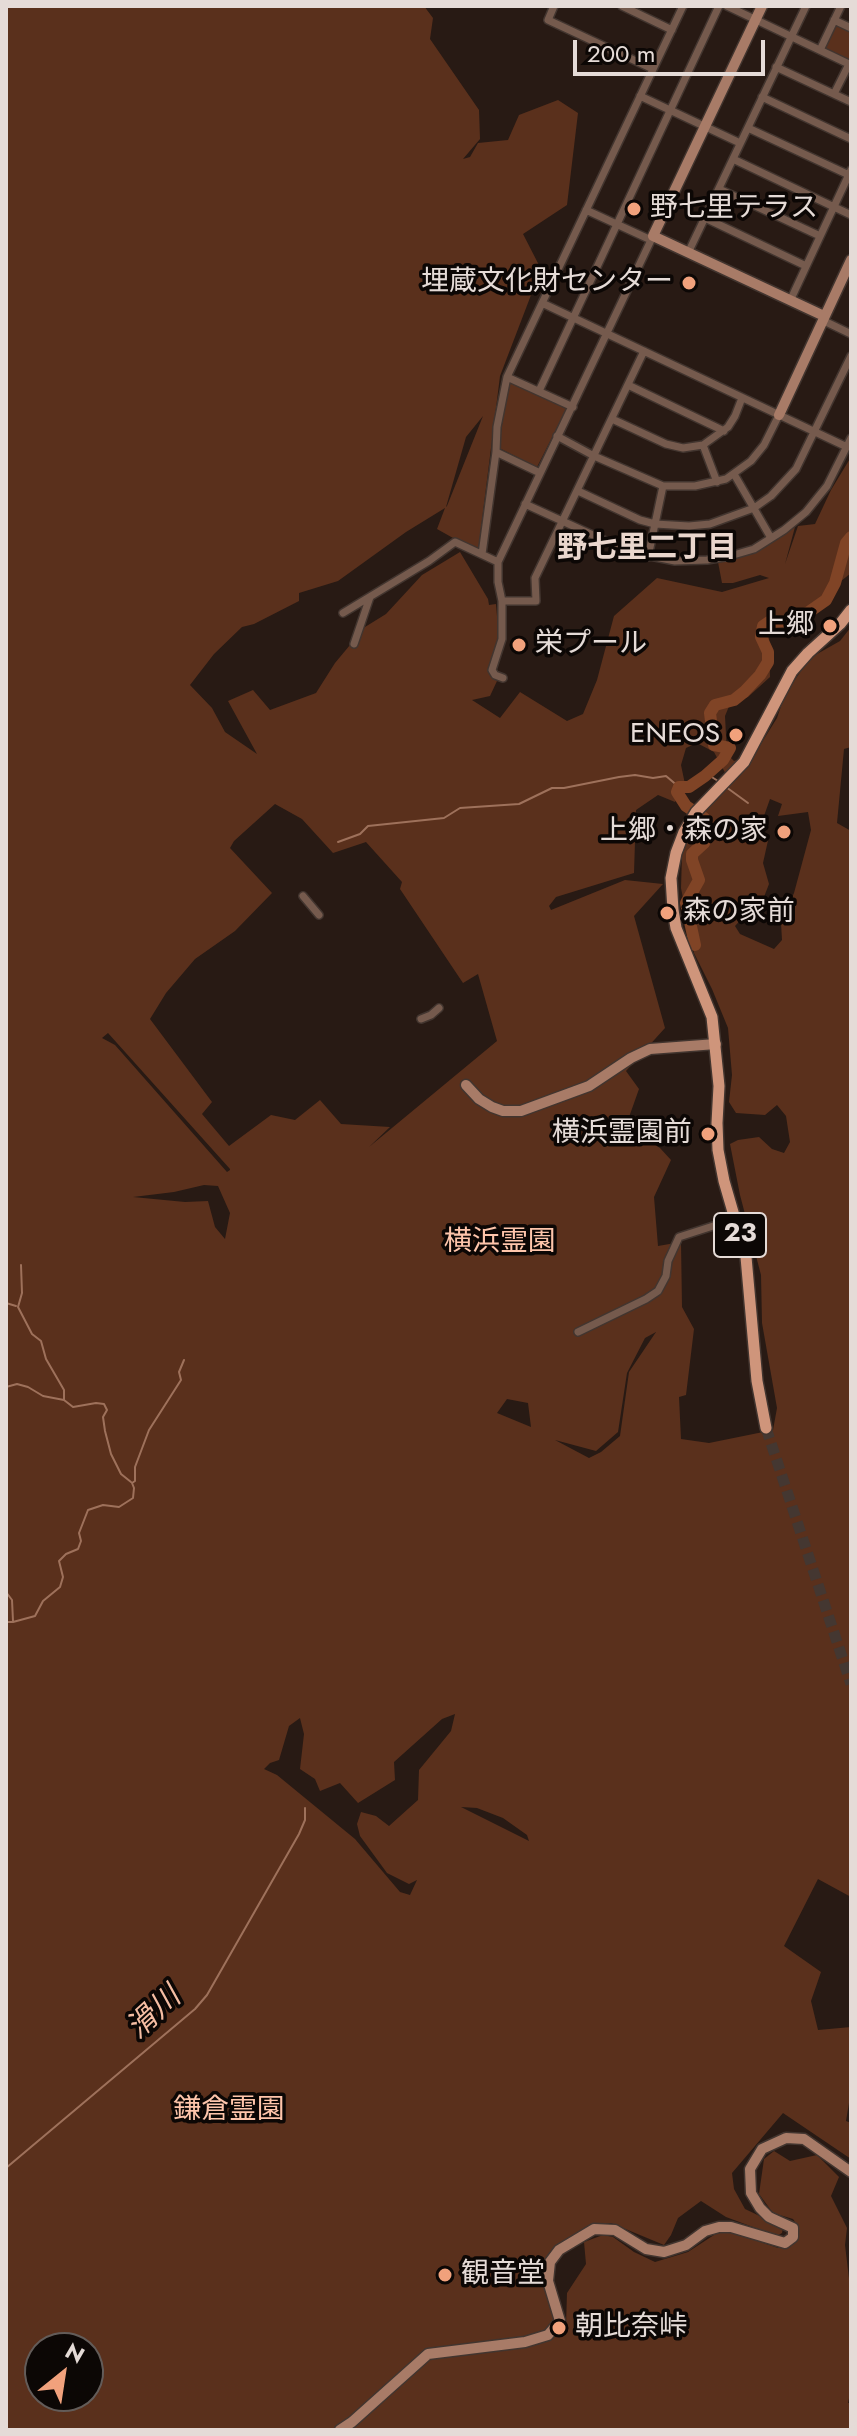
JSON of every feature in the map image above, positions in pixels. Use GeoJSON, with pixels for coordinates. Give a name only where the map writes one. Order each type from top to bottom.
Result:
{"type":"FeatureCollection","features":[{"type":"Feature","properties":{"kind":"main road","name":"23"},"geometry":{"type":"LineString","coordinates":[[766,1428],[757,1381],[746,1257],[718,1150],[719,1086],[712,1017],[683,950],[673,910],[673,867],[680,842],[694,816],[744,762],[792,671],[851,610]]}},
{"type":"Feature","properties":{"kind":"street"},"geometry":{"type":"LineString","coordinates":[[554,6],[548,20],[653,69]]}},
{"type":"Feature","properties":{"kind":"street"},"geometry":{"type":"LineString","coordinates":[[622,6],[672,30]]}},
{"type":"Feature","properties":{"kind":"street"},"geometry":{"type":"LineString","coordinates":[[482,554],[497,427],[507,377],[683,6]]}},
{"type":"Feature","properties":{"kind":"street"},"geometry":{"type":"LineString","coordinates":[[539,391],[719,6]]}},
{"type":"Feature","properties":{"kind":"street"},"geometry":{"type":"LineString","coordinates":[[727,6],[850,64],[834,94]]}},
{"type":"Feature","properties":{"kind":"street"},"geometry":{"type":"LineString","coordinates":[[503,678],[492,670],[502,639],[498,562],[762,6]]}},
{"type":"Feature","properties":{"kind":"street"},"geometry":{"type":"LineString","coordinates":[[688,253],[806,6]]}},
{"type":"Feature","properties":{"kind":"street"},"geometry":{"type":"LineString","coordinates":[[820,50],[841,6]]}},
{"type":"Feature","properties":{"kind":"street"},"geometry":{"type":"LineString","coordinates":[[834,20],[851,28]]}},
{"type":"Feature","properties":{"kind":"street"},"geometry":{"type":"LineString","coordinates":[[776,67],[851,102]]}},
{"type":"Feature","properties":{"kind":"street"},"geometry":{"type":"LineString","coordinates":[[640,96],[740,143]]}},
{"type":"Feature","properties":{"kind":"street"},"geometry":{"type":"LineString","coordinates":[[762,97],[851,139]]}},
{"type":"Feature","properties":{"kind":"street"},"geometry":{"type":"LineString","coordinates":[[748,128],[850,173],[790,301]]}},
{"type":"Feature","properties":{"kind":"street"},"geometry":{"type":"LineString","coordinates":[[733,159],[851,215]]}},
{"type":"Feature","properties":{"kind":"street"},"geometry":{"type":"LineString","coordinates":[[719,189],[820,236]]}},
{"type":"Feature","properties":{"kind":"street"},"geometry":{"type":"LineString","coordinates":[[586,210],[688,253],[790,301],[851,334]]}},
{"type":"Feature","properties":{"kind":"street"},"geometry":{"type":"LineString","coordinates":[[705,218],[806,266]]}},
{"type":"Feature","properties":{"kind":"street"},"geometry":{"type":"LineString","coordinates":[[557,436],[663,486],[695,486],[717,482],[734,474],[764,445],[851,260]]}},
{"type":"Feature","properties":{"kind":"street"},"geometry":{"type":"LineString","coordinates":[[542,303],[847,447]]}},
{"type":"Feature","properties":{"kind":"street"},"geometry":{"type":"LineString","coordinates":[[502,601],[536,601],[535,578],[644,351]]}},
{"type":"Feature","properties":{"kind":"street"},"geometry":{"type":"LineString","coordinates":[[578,491],[655,524],[710,524],[754,508],[796,469],[851,356]]}},
{"type":"Feature","properties":{"kind":"street"},"geometry":{"type":"LineString","coordinates":[[507,377],[573,407]]}},
{"type":"Feature","properties":{"kind":"street"},"geometry":{"type":"LineString","coordinates":[[628,385],[724,431]]}},
{"type":"Feature","properties":{"kind":"street"},"geometry":{"type":"LineString","coordinates":[[612,419],[666,444],[683,448],[703,445],[724,431],[735,416],[742,398]]}},
{"type":"Feature","properties":{"kind":"street"},"geometry":{"type":"LineString","coordinates":[[525,504],[608,544],[648,557],[675,561],[707,560],[754,549],[806,512],[827,486],[851,438]]}},
{"type":"Feature","properties":{"kind":"street"},"geometry":{"type":"LineString","coordinates":[[703,445],[717,482]]}},
{"type":"Feature","properties":{"kind":"street"},"geometry":{"type":"LineString","coordinates":[[496,452],[540,473]]}},
{"type":"Feature","properties":{"kind":"street"},"geometry":{"type":"LineString","coordinates":[[734,474],[771,538]]}},
{"type":"Feature","properties":{"kind":"street"},"geometry":{"type":"LineString","coordinates":[[648,557],[663,486]]}},
{"type":"Feature","properties":{"kind":"street"},"geometry":{"type":"LineString","coordinates":[[343,613],[455,542],[498,562]]}},
{"type":"Feature","properties":{"kind":"street"},"geometry":{"type":"LineString","coordinates":[[354,644],[370,597]]}},
{"type":"Feature","properties":{"kind":"street"},"geometry":{"type":"LineString","coordinates":[[303,896],[319,915]]}},
{"type":"Feature","properties":{"kind":"street"},"geometry":{"type":"LineString","coordinates":[[421,1019],[439,1008]]}},
{"type":"Feature","properties":{"kind":"street"},"geometry":{"type":"LineString","coordinates":[[466,1085],[492,1107],[503,1111],[521,1111],[589,1086],[644,1051],[716,1044]]}},
{"type":"Feature","properties":{"kind":"street"},"geometry":{"type":"LineString","coordinates":[[578,1332],[658,1291],[679,1237],[735,1219]]}},
{"type":"Feature","properties":{"kind":"street"},"geometry":{"type":"LineString","coordinates":[[340,2430],[428,2354],[525,2342],[548,2335],[560,2321],[548,2281],[550,2262],[559,2250],[594,2229],[615,2230],[646,2249],[664,2252],[686,2245],[705,2231],[719,2227],[731,2227],[785,2243],[793,2237],[793,2228],[769,2217],[751,2193],[750,2169],[762,2149],[778,2140],[804,2139],[851,2172]]}},
{"type":"Feature","properties":{"kind":"green space"},"geometry":{"type":"Polygon","coordinates":[[[6,6],[424,6],[433,18],[430,39],[479,110],[480,139],[463,159],[470,157],[478,143],[508,140],[519,115],[558,100],[578,113],[567,205],[523,234],[541,269],[500,376],[478,552],[437,529],[445,508],[338,581],[299,593],[299,601],[242,627],[214,654],[190,685],[212,708],[225,732],[257,754],[228,701],[253,690],[270,710],[316,693],[335,663],[365,627],[386,614],[422,575],[460,552],[489,605],[496,604],[498,628],[489,667],[490,674],[497,681],[490,696],[472,700],[500,718],[520,692],[567,721],[583,714],[597,680],[614,616],[657,578],[722,592],[769,578],[760,575],[722,583],[718,562],[753,553],[795,527],[785,564],[798,526],[815,524],[851,457],[851,573],[814,603],[777,623],[769,633],[770,677],[748,697],[730,704],[725,716],[727,754],[734,761],[750,756],[777,718],[785,694],[810,658],[840,641],[851,627],[851,747],[844,749],[837,823],[851,831],[851,1897],[818,1879],[784,1946],[821,1972],[811,2001],[818,2030],[851,2027],[851,2091],[846,2121],[851,2123],[851,2159],[783,2113],[732,2173],[734,2189],[745,2209],[783,2227],[782,2233],[777,2236],[726,2217],[701,2201],[678,2218],[664,2245],[611,2223],[601,2224],[569,2239],[545,2270],[544,2287],[566,2326],[567,2293],[586,2264],[584,2242],[603,2235],[613,2237],[655,2262],[688,2252],[717,2233],[732,2232],[778,2248],[790,2247],[798,2238],[797,2225],[793,2219],[773,2213],[759,2194],[764,2159],[774,2151],[790,2161],[817,2155],[839,2177],[831,2196],[847,2228],[845,2245],[851,2295],[851,2389],[848,2403],[851,2403],[851,2430],[6,2430],[6,6]],[[483,416],[466,437],[446,507],[483,416]],[[697,743],[686,748],[681,765],[685,784],[675,802],[658,795],[636,810],[634,873],[556,897],[549,906],[551,910],[625,880],[663,884],[634,916],[665,1028],[626,1071],[639,1089],[628,1120],[671,1160],[654,1197],[658,1246],[681,1242],[682,1307],[694,1329],[686,1395],[679,1397],[681,1439],[709,1443],[773,1430],[777,1408],[762,1323],[761,1275],[730,1144],[759,1137],[772,1149],[784,1153],[790,1142],[786,1116],[777,1105],[765,1115],[736,1113],[729,1102],[732,1075],[728,1028],[694,953],[681,888],[682,855],[695,821],[730,782],[714,752],[697,743]],[[770,799],[759,830],[769,836],[763,863],[769,884],[757,915],[748,912],[735,926],[740,934],[774,949],[782,940],[781,923],[794,893],[811,830],[808,812],[778,816],[782,804],[770,799]],[[275,804],[230,848],[272,893],[235,931],[195,959],[166,993],[150,1019],[212,1102],[202,1114],[229,1146],[271,1115],[295,1120],[320,1100],[341,1124],[390,1127],[369,1147],[497,1041],[478,974],[463,983],[400,889],[402,882],[366,842],[333,853],[302,819],[275,804]],[[108,1033],[102,1038],[115,1045],[227,1172],[230,1170],[108,1033]],[[204,1185],[133,1197],[208,1201],[215,1227],[225,1239],[230,1213],[218,1186],[204,1185]],[[656,1332],[645,1338],[627,1373],[618,1432],[596,1451],[555,1440],[589,1458],[620,1436],[629,1372],[656,1332]],[[507,1399],[497,1413],[531,1427],[528,1403],[507,1399]],[[455,1714],[442,1719],[394,1762],[395,1780],[358,1803],[340,1783],[320,1791],[315,1779],[300,1769],[304,1734],[300,1718],[289,1726],[279,1760],[264,1769],[277,1775],[355,1839],[400,1892],[410,1895],[417,1880],[409,1884],[387,1873],[360,1836],[357,1824],[361,1812],[376,1816],[389,1826],[418,1800],[419,1770],[451,1731],[455,1714]],[[461,1807],[529,1841],[527,1835],[503,1818],[477,1808],[461,1807]]]}},
{"type":"Feature","properties":{"kind":"green space"},"geometry":{"type":"Polygon","coordinates":[[[835,22],[851,30],[851,62],[823,49],[835,22]]]}},
{"type":"Feature","properties":{"kind":"green space"},"geometry":{"type":"Polygon","coordinates":[[[508,379],[567,408],[537,467],[499,448],[508,379]]]}},
{"type":"Feature","properties":{"kind":"waterway"},"geometry":{"type":"LineString","coordinates":[[695,945],[686,903],[699,880],[692,854],[704,843],[708,830],[704,818],[686,806],[677,792],[679,787],[689,787],[705,776],[723,760],[730,748],[714,745],[710,713],[715,705],[734,700],[744,692],[768,662],[768,652],[761,637],[763,626],[769,622],[796,621],[826,600],[835,583],[846,543],[851,537]]}},
{"type":"Feature","properties":{"kind":"waterway"},"geometry":{"type":"LineString","coordinates":[[707,774],[718,781]]}},
{"type":"Feature","properties":{"kind":"waterway"},"geometry":{"type":"LineString","coordinates":[[338,842],[360,834],[368,826],[444,818],[460,808],[519,804],[552,788],[619,777],[666,776],[679,787]]}},
{"type":"Feature","properties":{"kind":"waterway"},"geometry":{"type":"LineString","coordinates":[[726,787],[748,803]]}},
{"type":"Feature","properties":{"kind":"waterway"},"geometry":{"type":"LineString","coordinates":[[21,1265],[22,1293],[18,1307],[32,1334],[41,1341],[46,1359],[64,1390],[64,1400]]}},
{"type":"Feature","properties":{"kind":"waterway"},"geometry":{"type":"LineString","coordinates":[[6,1303],[16,1306]]}},
{"type":"Feature","properties":{"kind":"waterway"},"geometry":{"type":"LineString","coordinates":[[6,1622],[35,1616],[43,1601],[60,1587],[63,1577],[59,1561],[78,1549],[81,1541],[79,1533],[88,1510],[103,1505],[119,1507],[133,1498],[135,1467],[149,1430],[181,1380],[179,1372],[184,1360]]}},
{"type":"Feature","properties":{"kind":"waterway"},"geometry":{"type":"LineString","coordinates":[[6,1387],[17,1384],[28,1387],[43,1396],[64,1400],[73,1407],[104,1404],[107,1410],[103,1417],[111,1454],[121,1474],[131,1482]]}},
{"type":"Feature","properties":{"kind":"waterway"},"geometry":{"type":"LineString","coordinates":[[6,1592],[12,1600],[13,1621]]}},
{"type":"Feature","properties":{"kind":"waterway","name":"滑川"},"geometry":{"type":"LineString","coordinates":[[6,2168],[195,2009],[207,1995],[299,1834],[305,1820],[305,1808]]}},
{"type":"Feature","properties":{"kind":"tunnel"},"geometry":{"type":"LineString","coordinates":[[766,1428],[851,1684]]}},
{"type":"Feature","properties":{"kind":"place","name":"野七里テラス"},"geometry":{"type":"Point","coordinates":[634,209]}},
{"type":"Feature","properties":{"kind":"place","name":"埋蔵文化財センター"},"geometry":{"type":"Point","coordinates":[689,283]}},
{"type":"Feature","properties":{"kind":"place","name":"上郷"},"geometry":{"type":"Point","coordinates":[830,626]}},
{"type":"Feature","properties":{"kind":"place","name":"栄プール"},"geometry":{"type":"Point","coordinates":[519,645]}},
{"type":"Feature","properties":{"kind":"place","name":"ENEOS"},"geometry":{"type":"Point","coordinates":[736,735]}},
{"type":"Feature","properties":{"kind":"place","name":"上郷・森の家"},"geometry":{"type":"Point","coordinates":[784,832]}},
{"type":"Feature","properties":{"kind":"place","name":"森の家前"},"geometry":{"type":"Point","coordinates":[667,913]}},
{"type":"Feature","properties":{"kind":"place","name":"横浜霊園前"},"geometry":{"type":"Point","coordinates":[708,1134]}},
{"type":"Feature","properties":{"kind":"place","name":"観音堂"},"geometry":{"type":"Point","coordinates":[445,2275]}},
{"type":"Feature","properties":{"kind":"place","name":"朝比奈峠"},"geometry":{"type":"Point","coordinates":[559,2328]}},
{"type":"Feature","properties":{"kind":"district","name":"野七里二丁目"},"geometry":{"type":"Point","coordinates":[647,550]}},
{"type":"Feature","properties":{"kind":"park label","name":"横浜霊園"},"geometry":{"type":"Point","coordinates":[500,1243]}},
{"type":"Feature","properties":{"kind":"park label","name":"鎌倉霊園"},"geometry":{"type":"Point","coordinates":[229,2111]}}]}
